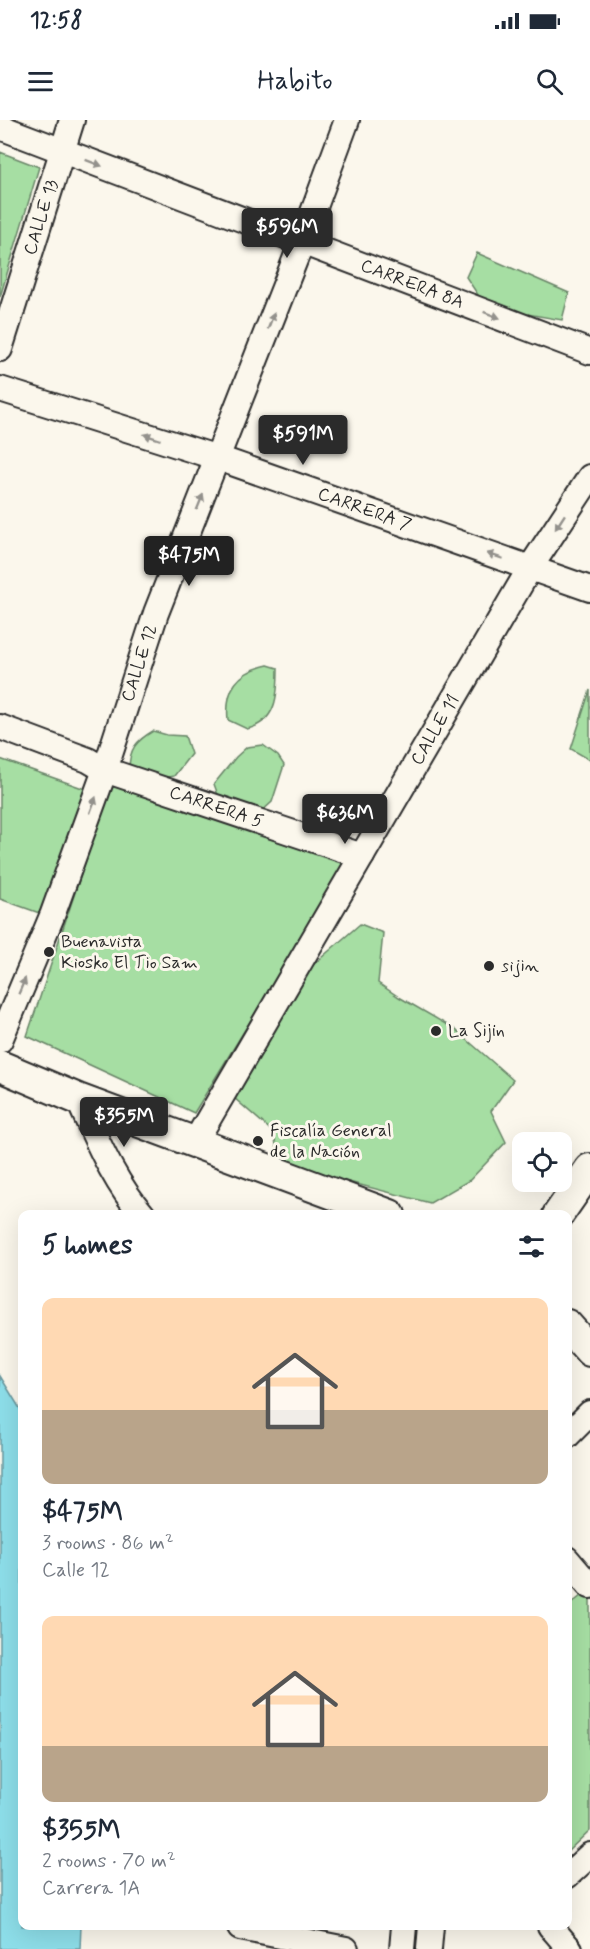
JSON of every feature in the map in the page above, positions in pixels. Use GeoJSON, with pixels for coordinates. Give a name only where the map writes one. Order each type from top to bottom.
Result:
{"type":"FeatureCollection","features":[{"type":"Feature","properties":{"kind":"street","name":"CALLE 13"},"geometry":{"type":"LineString","coordinates":[[0,350],[72,120]]}},
{"type":"Feature","properties":{"kind":"street","name":"CALLE 12"},"geometry":{"type":"LineString","coordinates":[[3,1026],[52,916],[105,770],[156,613],[302,242],[347,120]]}},
{"type":"Feature","properties":{"kind":"street","name":"CARRERA 8A"},"geometry":{"type":"LineString","coordinates":[[0,127],[590,352]]}},
{"type":"Feature","properties":{"kind":"street","name":"CARRERA 7"},"geometry":{"type":"LineString","coordinates":[[0,389],[218,458],[590,589]]}},
{"type":"Feature","properties":{"kind":"street","name":"CALLE 11"},"geometry":{"type":"LineString","coordinates":[[195,1142],[530,568],[590,477]]}},
{"type":"Feature","properties":{"kind":"street","name":"CARRERA 5"},"geometry":{"type":"LineString","coordinates":[[0,727],[88,760],[105,770],[362,856]]}},
{"type":"Feature","properties":{"kind":"street","name":"CARRERA 5"},"geometry":{"type":"LineString","coordinates":[[0,742],[83,772],[105,770]]}},
{"type":"Feature","properties":{"kind":"street"},"geometry":{"type":"LineString","coordinates":[[0,1066],[78,1099],[377,1210]]}},
{"type":"Feature","properties":{"kind":"street"},"geometry":{"type":"LineString","coordinates":[[78,1099],[130,1209]]}},
{"type":"Feature","properties":{"kind":"street"},"geometry":{"type":"LineString","coordinates":[[561,1210],[590,1169]]}},
{"type":"Feature","properties":{"kind":"street"},"geometry":{"type":"LineString","coordinates":[[572,1331],[590,1351]]}},
{"type":"Feature","properties":{"kind":"street"},"geometry":{"type":"LineString","coordinates":[[572,1431],[590,1413]]}},
{"type":"Feature","properties":{"kind":"street"},"geometry":{"type":"LineString","coordinates":[[572,1565],[590,1586]]}},
{"type":"Feature","properties":{"kind":"street"},"geometry":{"type":"LineString","coordinates":[[572,1871],[590,1855]]}},
{"type":"Feature","properties":{"kind":"street"},"geometry":{"type":"LineString","coordinates":[[252,1930],[346,1949]]}},
{"type":"Feature","properties":{"kind":"street"},"geometry":{"type":"LineString","coordinates":[[402,1949],[404,1930]]}},
{"type":"Feature","properties":{"kind":"street"},"geometry":{"type":"LineString","coordinates":[[429,1949],[431,1930]]}},
{"type":"Feature","properties":{"kind":"street"},"geometry":{"type":"LineString","coordinates":[[553,1930],[570,1949]]}},
{"type":"Feature","properties":{"kind":"green space"},"geometry":{"type":"Polygon","coordinates":[[[0,152],[39,167],[0,297],[0,152]]]}},
{"type":"Feature","properties":{"kind":"green space"},"geometry":{"type":"Polygon","coordinates":[[[477,253],[569,293],[562,320],[486,307],[466,277],[477,253]]]}},
{"type":"Feature","properties":{"kind":"green space"},"geometry":{"type":"Polygon","coordinates":[[[268,665],[278,668],[276,697],[270,713],[257,725],[247,729],[228,720],[229,699],[235,684],[248,672],[268,665]]]}},
{"type":"Feature","properties":{"kind":"green space"},"geometry":{"type":"Polygon","coordinates":[[[590,690],[590,760],[571,749],[590,690]]]}},
{"type":"Feature","properties":{"kind":"green space"},"geometry":{"type":"Polygon","coordinates":[[[153,731],[185,736],[191,754],[174,776],[162,778],[129,770],[130,756],[135,746],[153,731]]]}},
{"type":"Feature","properties":{"kind":"green space"},"geometry":{"type":"Polygon","coordinates":[[[263,745],[278,756],[284,765],[272,802],[260,813],[219,798],[214,784],[236,757],[247,747],[263,745]]]}},
{"type":"Feature","properties":{"kind":"green space"},"geometry":{"type":"Polygon","coordinates":[[[0,759],[88,790],[45,915],[0,899],[0,759]]]}},
{"type":"Feature","properties":{"kind":"green space"},"geometry":{"type":"Polygon","coordinates":[[[113,779],[348,861],[194,1113],[27,1036],[113,779]]]}},
{"type":"Feature","properties":{"kind":"green space"},"geometry":{"type":"Polygon","coordinates":[[[360,924],[383,933],[378,983],[456,1030],[513,1080],[491,1111],[506,1142],[470,1180],[430,1203],[279,1164],[274,1133],[233,1097],[298,978],[360,924]]]}},
{"type":"Feature","properties":{"kind":"green space"},"geometry":{"type":"Polygon","coordinates":[[[586,1592],[590,1597],[590,1830],[572,1847],[572,1603],[586,1592]]]}},
{"type":"Feature","properties":{"kind":"water"},"geometry":{"type":"Polygon","coordinates":[[[0,1376],[18,1405],[18,1930],[81,1930],[80,1949],[0,1949],[0,1376]]]}},
{"type":"Feature","properties":{"kind":"place","name":"Buenavista Kiosko El Tio Sam"},"geometry":{"type":"Point","coordinates":[49,952]}},
{"type":"Feature","properties":{"kind":"place","name":"sijin"},"geometry":{"type":"Point","coordinates":[489,966]}},
{"type":"Feature","properties":{"kind":"place","name":"La Sijin"},"geometry":{"type":"Point","coordinates":[436,1031]}},
{"type":"Feature","properties":{"kind":"place","name":"Fiscalía General de la Nación"},"geometry":{"type":"Point","coordinates":[258,1141]}}]}
